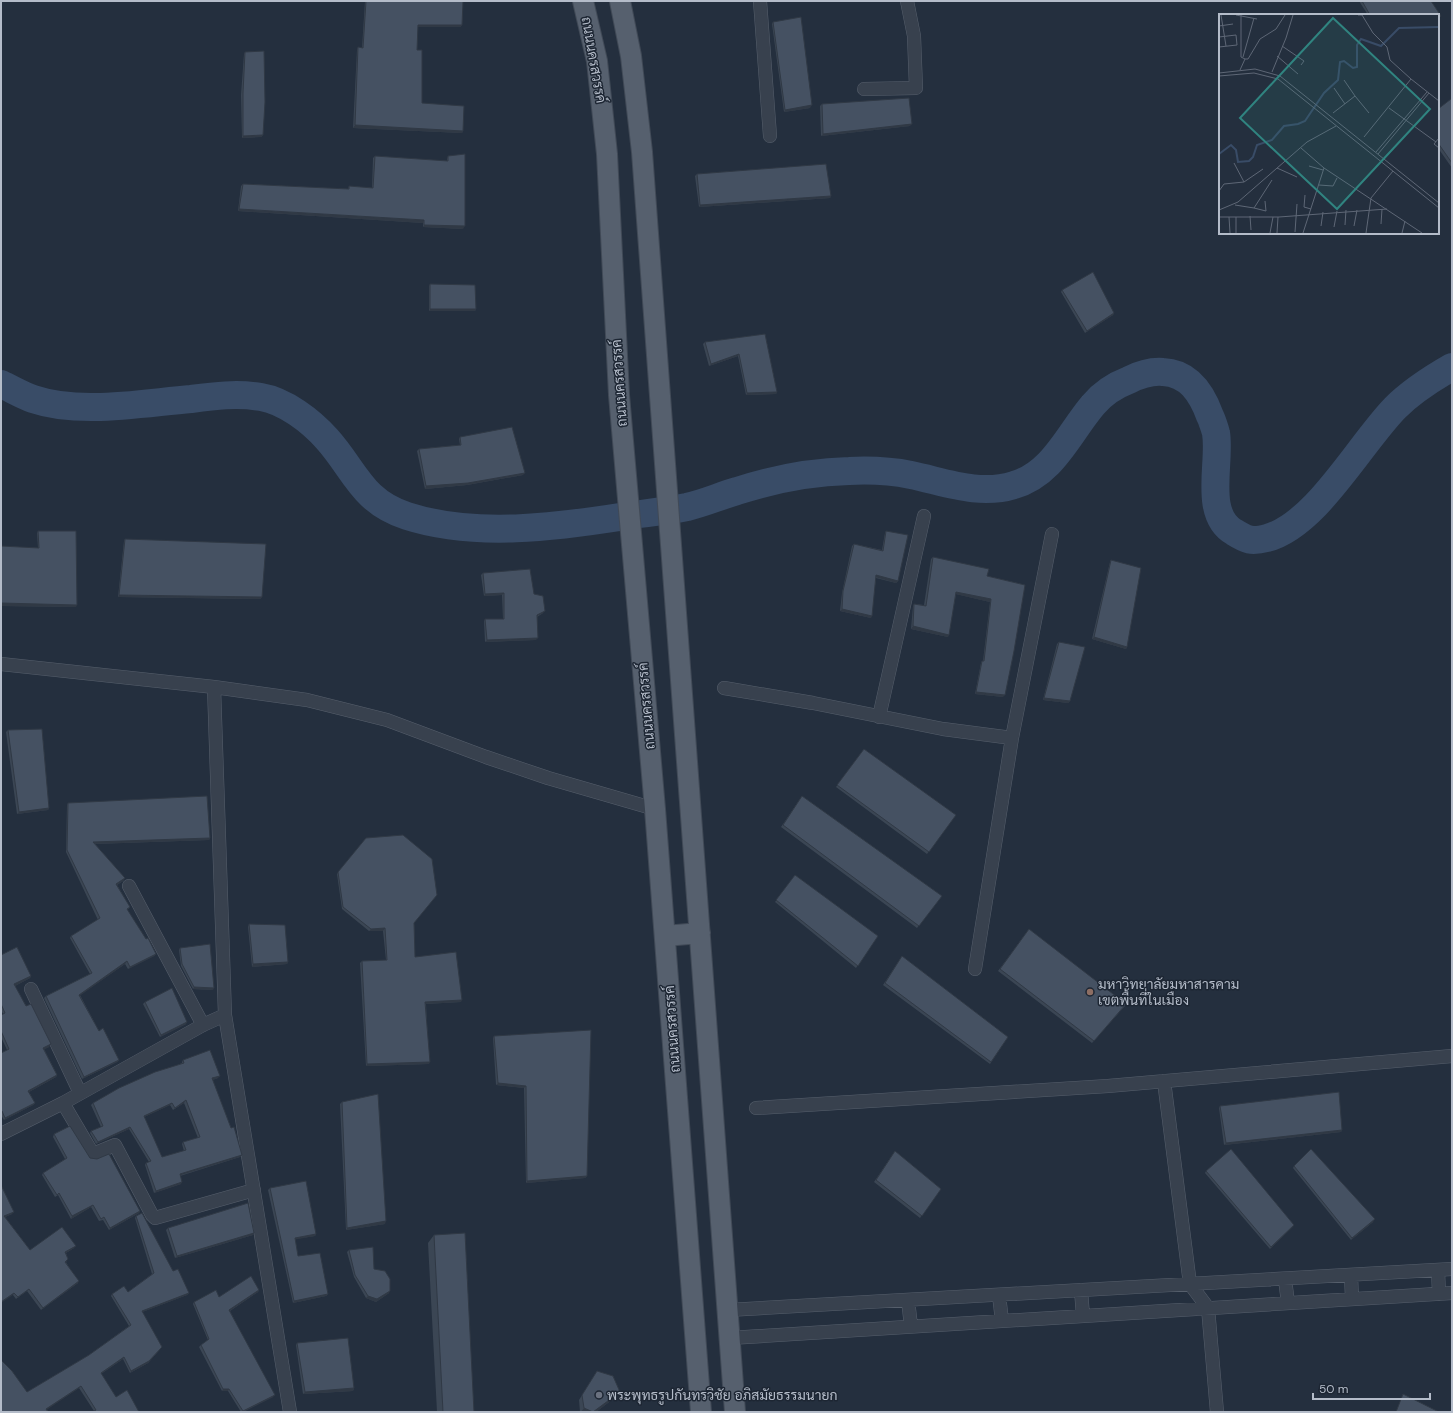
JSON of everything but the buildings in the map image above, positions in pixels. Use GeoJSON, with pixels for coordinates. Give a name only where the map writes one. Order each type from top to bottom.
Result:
{"type":"FeatureCollection","features":[{"type":"Feature","properties":{"kind":"main road","name":"ถนนนครสวรรค์"},"geometry":{"type":"LineString","coordinates":[[583,1],[597,61],[606,146],[619,394],[656,809],[701,1412]]}},
{"type":"Feature","properties":{"kind":"main road"},"geometry":{"type":"LineString","coordinates":[[620,1],[631,56],[637,104],[667,484],[735,1412]]}},
{"type":"Feature","properties":{"kind":"main road"},"geometry":{"type":"LineString","coordinates":[[665,936],[700,933]]}},
{"type":"Feature","properties":{"kind":"street"},"geometry":{"type":"LineString","coordinates":[[760,1],[770,136]]}},
{"type":"Feature","properties":{"kind":"street"},"geometry":{"type":"LineString","coordinates":[[864,89],[916,88],[914,36],[907,1]]}},
{"type":"Feature","properties":{"kind":"street"},"geometry":{"type":"LineString","coordinates":[[879,717],[924,516]]}},
{"type":"Feature","properties":{"kind":"street"},"geometry":{"type":"LineString","coordinates":[[975,969],[1012,738],[1052,534]]}},
{"type":"Feature","properties":{"kind":"street"},"geometry":{"type":"LineString","coordinates":[[1,664],[214,687],[307,700],[386,720],[548,778],[656,809]]}},
{"type":"Feature","properties":{"kind":"street"},"geometry":{"type":"LineString","coordinates":[[214,687],[225,1015],[290,1412]]}},
{"type":"Feature","properties":{"kind":"street"},"geometry":{"type":"LineString","coordinates":[[724,688],[813,703],[943,729],[1012,738]]}},
{"type":"Feature","properties":{"kind":"street"},"geometry":{"type":"LineString","coordinates":[[129,886],[203,1025]]}},
{"type":"Feature","properties":{"kind":"street"},"geometry":{"type":"LineString","coordinates":[[31,988],[80,1093]]}},
{"type":"Feature","properties":{"kind":"street"},"geometry":{"type":"LineString","coordinates":[[1,1134],[63,1103],[203,1025],[225,1015]]}},
{"type":"Feature","properties":{"kind":"street"},"geometry":{"type":"LineString","coordinates":[[756,1108],[1164,1081],[1452,1056]]}},
{"type":"Feature","properties":{"kind":"street"},"geometry":{"type":"LineString","coordinates":[[1164,1081],[1190,1284],[1208,1308],[1217,1412]]}},
{"type":"Feature","properties":{"kind":"street"},"geometry":{"type":"LineString","coordinates":[[63,1103],[93,1154],[115,1145],[155,1218],[254,1190]]}},
{"type":"Feature","properties":{"kind":"street"},"geometry":{"type":"LineString","coordinates":[[728,1310],[1452,1269]]}},
{"type":"Feature","properties":{"kind":"street"},"geometry":{"type":"LineString","coordinates":[[1438,1270],[1439,1294]]}},
{"type":"Feature","properties":{"kind":"street"},"geometry":{"type":"LineString","coordinates":[[1351,1275],[1352,1299]]}},
{"type":"Feature","properties":{"kind":"street"},"geometry":{"type":"LineString","coordinates":[[1286,1279],[1288,1303]]}},
{"type":"Feature","properties":{"kind":"street"},"geometry":{"type":"LineString","coordinates":[[1081,1290],[1083,1316]]}},
{"type":"Feature","properties":{"kind":"street"},"geometry":{"type":"LineString","coordinates":[[730,1338],[1452,1293]]}},
{"type":"Feature","properties":{"kind":"street"},"geometry":{"type":"LineString","coordinates":[[999,1295],[1002,1321]]}},
{"type":"Feature","properties":{"kind":"street"},"geometry":{"type":"LineString","coordinates":[[908,1300],[911,1326]]}},
{"type":"Feature","properties":{"kind":"waterway"},"geometry":{"type":"LineString","coordinates":[[1,384],[33,399],[51,404],[71,406],[91,407],[132,405],[226,395],[243,395],[270,399],[288,407],[313,425],[337,451],[360,484],[379,502],[392,510],[433,523],[488,529],[544,527],[572,524],[687,507],[765,483],[820,473],[857,471],[888,472],[911,475],[975,489],[1001,488],[1028,480],[1039,472],[1059,451],[1093,405],[1110,390],[1137,376],[1159,372],[1172,373],[1180,376],[1193,386],[1203,400],[1216,433],[1217,445],[1215,487],[1219,513],[1225,524],[1234,532],[1246,538],[1257,540],[1267,538],[1285,530],[1303,517],[1320,501],[1395,408],[1408,396],[1452,367]]}},
{"type":"Feature","properties":{"kind":"place","name":"มหาวิทยาลัยมหาสารคาม เขตพื้นที่ในเมือง"},"geometry":{"type":"Point","coordinates":[1090,992]}},
{"type":"Feature","properties":{"kind":"place","name":"พระพุทธรูปกันทรวิชัย อภิสมัยธรรมนายก"},"geometry":{"type":"Point","coordinates":[599,1395]}}]}
